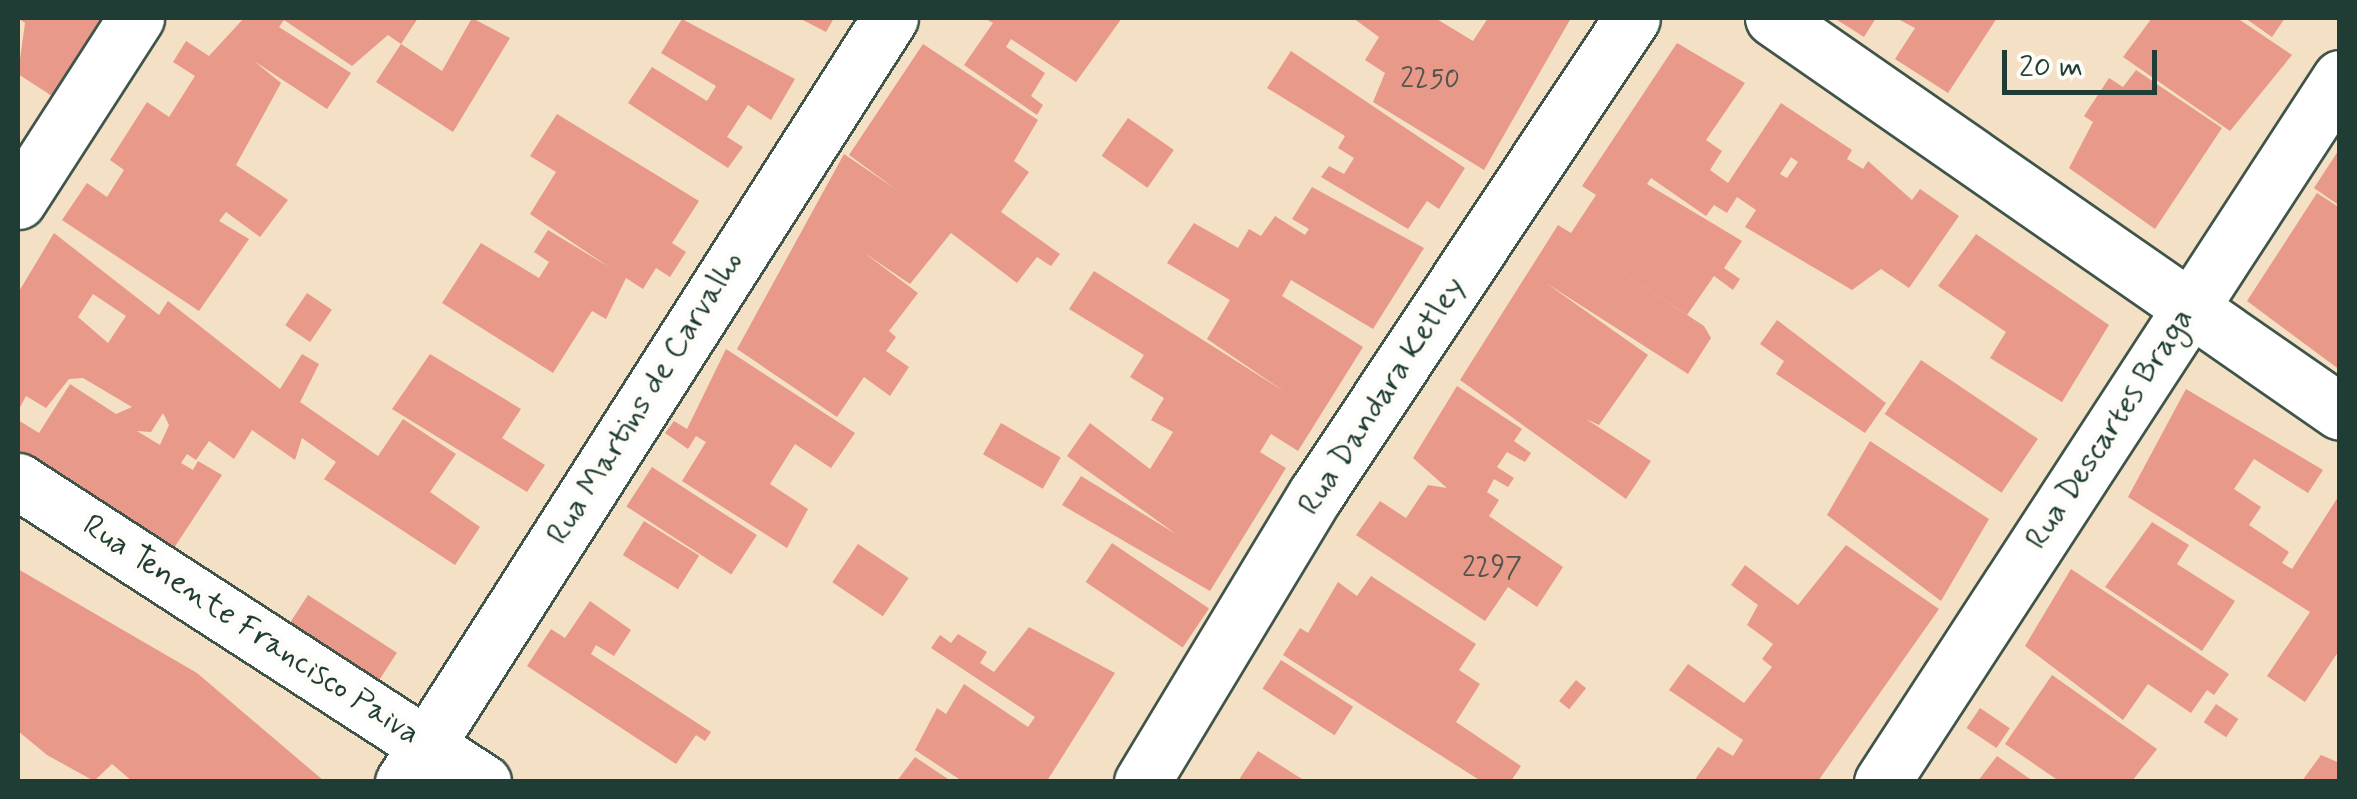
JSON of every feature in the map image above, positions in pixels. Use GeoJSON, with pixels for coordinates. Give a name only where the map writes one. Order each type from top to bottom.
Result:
{"type":"FeatureCollection","features":[{"type":"Feature","properties":{"kind":"street"},"geometry":{"type":"LineString","coordinates":[[18,201],[136,18]]}},
{"type":"Feature","properties":{"kind":"street","name":"Rua Martins de Carvalho"},"geometry":{"type":"LineString","coordinates":[[416,762],[890,18]]}},
{"type":"Feature","properties":{"kind":"street","name":"Rua Dandara Ketley"},"geometry":{"type":"LineString","coordinates":[[1142,782],[1316,494],[1632,18]]}},
{"type":"Feature","properties":{"kind":"street"},"geometry":{"type":"LineString","coordinates":[[1773,18],[2186,312],[2340,412]]}},
{"type":"Feature","properties":{"kind":"street","name":"Rua Descartes Braga"},"geometry":{"type":"LineString","coordinates":[[1882,782],[2340,78]]}},
{"type":"Feature","properties":{"kind":"street","name":"Rua Tenente Francisco Paiva"},"geometry":{"type":"LineString","coordinates":[[18,480],[416,762],[483,782]]}},
{"type":"Feature","properties":{"kind":"building"},"geometry":{"type":"Polygon","coordinates":[[[18,18],[101,20],[52,96],[18,74],[25,23],[18,18]]]}},
{"type":"Feature","properties":{"kind":"building"},"geometry":{"type":"Polygon","coordinates":[[[244,18],[418,18],[401,44],[388,35],[352,66],[284,20],[279,27],[351,73],[327,109],[254,61],[281,83],[236,165],[288,200],[260,237],[226,212],[219,221],[249,239],[199,311],[62,220],[87,183],[107,197],[124,170],[110,160],[147,102],[169,117],[195,76],[173,62],[186,41],[209,56],[244,18]]]}},
{"type":"Feature","properties":{"kind":"building"},"geometry":{"type":"Polygon","coordinates":[[[472,18],[510,38],[453,132],[376,82],[401,44],[442,71],[472,18]]]}},
{"type":"Feature","properties":{"kind":"building"},"geometry":{"type":"Polygon","coordinates":[[[799,18],[834,18],[826,32],[799,18]]]}},
{"type":"Feature","properties":{"kind":"building"},"geometry":{"type":"Polygon","coordinates":[[[984,18],[1122,18],[1076,82],[1011,39],[1006,47],[1045,73],[1031,96],[1043,105],[1037,115],[964,65],[993,23],[984,18]]]}},
{"type":"Feature","properties":{"kind":"building"},"geometry":{"type":"Polygon","coordinates":[[[1353,18],[1435,18],[1473,41],[1488,18],[1571,18],[1484,170],[1373,102],[1385,73],[1365,60],[1379,37],[1353,18]]]}},
{"type":"Feature","properties":{"kind":"building"},"geometry":{"type":"Polygon","coordinates":[[[1834,18],[1876,18],[1864,37],[1834,18]]]}},
{"type":"Feature","properties":{"kind":"building"},"geometry":{"type":"Polygon","coordinates":[[[1896,18],[1997,18],[1948,93],[1895,59],[1915,28],[1896,18]]]}},
{"type":"Feature","properties":{"kind":"building"},"geometry":{"type":"Polygon","coordinates":[[[2152,18],[2237,18],[2292,55],[2230,131],[2123,57],[2152,18]]]}},
{"type":"Feature","properties":{"kind":"building"},"geometry":{"type":"Polygon","coordinates":[[[2245,18],[2285,18],[2272,37],[2245,18]]]}},
{"type":"Feature","properties":{"kind":"building"},"geometry":{"type":"Polygon","coordinates":[[[682,19],[795,79],[771,120],[748,105],[727,137],[743,147],[728,168],[628,103],[652,67],[707,101],[716,86],[661,53],[682,19]]]}},
{"type":"Feature","properties":{"kind":"building"},"geometry":{"type":"Polygon","coordinates":[[[1677,43],[1745,83],[1706,140],[1722,151],[1710,170],[1728,183],[1781,103],[1852,150],[1847,159],[1863,169],[1868,161],[1912,200],[1920,189],[1959,216],[1909,288],[1881,269],[1852,290],[1745,227],[1756,210],[1737,197],[1727,213],[1714,205],[1706,216],[1651,178],[1647,184],[1742,241],[1724,268],[1740,279],[1733,290],[1714,276],[1687,315],[1704,326],[1711,338],[1688,374],[1546,283],[1648,355],[1599,425],[1586,419],[1651,461],[1626,499],[1460,380],[1558,225],[1571,233],[1596,195],[1582,186],[1677,43]],[[1791,157],[1780,174],[1787,178],[1798,162],[1791,157]]]}},
{"type":"Feature","properties":{"kind":"building"},"geometry":{"type":"Polygon","coordinates":[[[923,44],[1038,120],[1014,161],[1029,172],[1001,212],[1060,254],[1051,266],[1037,257],[1017,283],[951,233],[910,284],[863,252],[918,293],[889,331],[896,337],[886,351],[909,367],[890,396],[864,377],[837,417],[737,349],[844,154],[897,190],[849,155],[923,44]]]}},
{"type":"Feature","properties":{"kind":"building"},"geometry":{"type":"Polygon","coordinates":[[[1291,51],[1465,168],[1439,209],[1427,201],[1408,229],[1321,177],[1329,166],[1344,174],[1354,158],[1338,148],[1345,136],[1267,88],[1291,51]]]}},
{"type":"Feature","properties":{"kind":"building"},"geometry":{"type":"Polygon","coordinates":[[[2136,70],[2222,128],[2155,229],[2069,168],[2093,122],[2084,116],[2109,78],[2123,87],[2136,70]]]}},
{"type":"Feature","properties":{"kind":"building"},"geometry":{"type":"Polygon","coordinates":[[[557,114],[699,201],[672,243],[686,252],[670,277],[656,268],[643,289],[626,278],[606,319],[592,311],[553,373],[442,303],[481,243],[539,278],[549,262],[534,252],[548,230],[609,267],[530,214],[556,172],[530,156],[557,114]]]}},
{"type":"Feature","properties":{"kind":"building"},"geometry":{"type":"Polygon","coordinates":[[[1128,118],[1174,150],[1147,188],[1102,156],[1128,118]]]}},
{"type":"Feature","properties":{"kind":"building"},"geometry":{"type":"Polygon","coordinates":[[[2340,148],[2340,206],[2314,188],[2340,148]]]}},
{"type":"Feature","properties":{"kind":"building"},"geometry":{"type":"Polygon","coordinates":[[[1312,187],[1424,248],[1373,329],[1291,280],[1282,296],[1363,347],[1298,451],[1271,434],[1260,452],[1286,468],[1210,591],[1062,505],[1081,476],[1176,534],[1067,456],[1090,423],[1150,469],[1173,432],[1151,420],[1164,398],[1130,377],[1144,355],[1069,309],[1094,271],[1285,392],[1207,339],[1230,300],[1167,263],[1194,223],[1238,248],[1249,229],[1261,236],[1275,216],[1305,235],[1309,229],[1292,219],[1312,187]]]}},
{"type":"Feature","properties":{"kind":"building"},"geometry":{"type":"Polygon","coordinates":[[[2317,193],[2340,208],[2340,370],[2247,301],[2317,193]]]}},
{"type":"Feature","properties":{"kind":"building"},"geometry":{"type":"Polygon","coordinates":[[[54,233],[159,315],[168,301],[280,389],[302,354],[319,364],[300,402],[378,456],[403,419],[456,454],[430,492],[480,527],[455,565],[324,479],[336,462],[302,438],[295,460],[252,430],[234,459],[209,441],[196,460],[187,454],[181,463],[193,470],[198,461],[222,475],[168,557],[18,456],[18,420],[39,433],[70,384],[116,414],[132,407],[83,378],[69,379],[46,408],[26,396],[18,411],[18,293],[54,233]],[[93,294],[78,317],[108,343],[126,316],[93,294]],[[163,413],[151,432],[137,431],[160,445],[169,425],[163,413]]]}},
{"type":"Feature","properties":{"kind":"building"},"geometry":{"type":"Polygon","coordinates":[[[1976,234],[2109,325],[2062,402],[1990,358],[2006,332],[1938,286],[1976,234]]]}},
{"type":"Feature","properties":{"kind":"building"},"geometry":{"type":"Polygon","coordinates":[[[307,293],[332,310],[310,342],[285,325],[307,293]]]}},
{"type":"Feature","properties":{"kind":"building"},"geometry":{"type":"Polygon","coordinates":[[[1777,320],[1886,403],[1865,433],[1776,374],[1784,361],[1760,344],[1777,320]]]}},
{"type":"Feature","properties":{"kind":"building"},"geometry":{"type":"Polygon","coordinates":[[[726,349],[855,433],[831,468],[795,444],[770,484],[808,509],[787,548],[682,481],[706,442],[696,436],[688,449],[665,433],[674,421],[687,429],[726,349]]]}},
{"type":"Feature","properties":{"kind":"building"},"geometry":{"type":"Polygon","coordinates":[[[430,354],[521,409],[502,438],[545,465],[527,492],[392,409],[430,354]]]}},
{"type":"Feature","properties":{"kind":"building"},"geometry":{"type":"Polygon","coordinates":[[[1921,360],[2038,439],[2002,493],[1885,414],[1921,360]]]}},
{"type":"Feature","properties":{"kind":"building"},"geometry":{"type":"Polygon","coordinates":[[[1457,386],[1522,429],[1514,441],[1531,453],[1525,462],[1507,452],[1497,467],[1514,478],[1508,487],[1494,479],[1487,492],[1499,500],[1489,516],[1563,567],[1537,607],[1508,587],[1485,621],[1356,535],[1380,501],[1406,518],[1428,485],[1447,488],[1413,458],[1457,386]]]}},
{"type":"Feature","properties":{"kind":"building"},"geometry":{"type":"Polygon","coordinates":[[[2186,389],[2323,470],[2308,493],[2254,459],[2234,489],[2261,507],[2249,525],[2289,552],[2282,563],[2292,569],[2340,494],[2340,649],[2305,702],[2267,676],[2310,612],[2128,497],[2186,389]]]}},
{"type":"Feature","properties":{"kind":"building"},"geometry":{"type":"Polygon","coordinates":[[[1001,423],[1061,457],[1043,489],[983,454],[1001,423]]]}},
{"type":"Feature","properties":{"kind":"building"},"geometry":{"type":"Polygon","coordinates":[[[1870,441],[1989,519],[1941,601],[1827,515],[1870,441]]]}},
{"type":"Feature","properties":{"kind":"building"},"geometry":{"type":"Polygon","coordinates":[[[652,467],[757,535],[731,574],[626,506],[652,467]]]}},
{"type":"Feature","properties":{"kind":"building"},"geometry":{"type":"Polygon","coordinates":[[[644,521],[699,555],[678,589],[623,555],[644,521]]]}},
{"type":"Feature","properties":{"kind":"building"},"geometry":{"type":"Polygon","coordinates":[[[2152,522],[2189,545],[2177,564],[2235,601],[2202,651],[2105,587],[2152,522]]]}},
{"type":"Feature","properties":{"kind":"building"},"geometry":{"type":"Polygon","coordinates":[[[1112,543],[1209,608],[1183,647],[1086,582],[1112,543]]]}},
{"type":"Feature","properties":{"kind":"building"},"geometry":{"type":"Polygon","coordinates":[[[858,544],[909,578],[883,616],[832,582],[858,544]]]}},
{"type":"Feature","properties":{"kind":"building"},"geometry":{"type":"Polygon","coordinates":[[[1846,545],[1939,609],[1818,781],[1694,781],[1718,747],[1733,756],[1743,740],[1669,690],[1688,664],[1744,703],[1772,667],[1762,659],[1773,644],[1747,625],[1758,605],[1731,585],[1745,565],[1798,605],[1846,545]]]}},
{"type":"Feature","properties":{"kind":"building"},"geometry":{"type":"Polygon","coordinates":[[[18,569],[197,673],[324,781],[132,781],[112,764],[94,781],[47,755],[18,731],[18,569]]]}},
{"type":"Feature","properties":{"kind":"building"},"geometry":{"type":"Polygon","coordinates":[[[2071,569],[2229,674],[2214,695],[2207,690],[2191,713],[2148,684],[2123,720],[2025,646],[2071,569]]]}},
{"type":"Feature","properties":{"kind":"building"},"geometry":{"type":"Polygon","coordinates":[[[1371,576],[1476,644],[1459,670],[1480,684],[1456,722],[1521,766],[1511,781],[1481,781],[1283,655],[1300,628],[1308,633],[1338,582],[1357,596],[1371,576]]]}},
{"type":"Feature","properties":{"kind":"building"},"geometry":{"type":"Polygon","coordinates":[[[308,595],[397,653],[377,684],[288,626],[308,595]]]}},
{"type":"Feature","properties":{"kind":"building"},"geometry":{"type":"Polygon","coordinates":[[[590,601],[631,630],[614,656],[596,645],[591,654],[711,732],[705,741],[696,735],[676,764],[527,666],[551,629],[565,638],[590,601]]]}},
{"type":"Feature","properties":{"kind":"building"},"geometry":{"type":"Polygon","coordinates":[[[1029,627],[1115,673],[1047,781],[962,781],[915,750],[937,708],[946,714],[964,684],[1028,727],[1035,717],[931,648],[940,635],[951,643],[958,634],[987,652],[980,663],[994,672],[1029,627]]]}},
{"type":"Feature","properties":{"kind":"building"},"geometry":{"type":"Polygon","coordinates":[[[1281,660],[1353,707],[1335,735],[1262,689],[1281,660]]]}},
{"type":"Feature","properties":{"kind":"building"},"geometry":{"type":"Polygon","coordinates":[[[2052,675],[2157,749],[2132,781],[2059,781],[2005,744],[2052,675]]]}},
{"type":"Feature","properties":{"kind":"building"},"geometry":{"type":"Polygon","coordinates":[[[1576,680],[1586,688],[1569,709],[1559,701],[1576,680]]]}},
{"type":"Feature","properties":{"kind":"building"},"geometry":{"type":"Polygon","coordinates":[[[2216,704],[2238,719],[2226,737],[2204,722],[2216,704]]]}},
{"type":"Feature","properties":{"kind":"building"},"geometry":{"type":"Polygon","coordinates":[[[1980,708],[2010,728],[1996,748],[1967,728],[1980,708]]]}},
{"type":"Feature","properties":{"kind":"building"},"geometry":{"type":"Polygon","coordinates":[[[1258,751],[1305,781],[1238,781],[1258,751]]]}},
{"type":"Feature","properties":{"kind":"building"},"geometry":{"type":"Polygon","coordinates":[[[2321,755],[2340,763],[2340,781],[2302,781],[2321,755]]]}},
{"type":"Feature","properties":{"kind":"building"},"geometry":{"type":"Polygon","coordinates":[[[1997,756],[2033,781],[1978,781],[1997,756]]]}},
{"type":"Feature","properties":{"kind":"building"},"geometry":{"type":"Polygon","coordinates":[[[915,757],[951,781],[897,781],[915,757]]]}}]}
